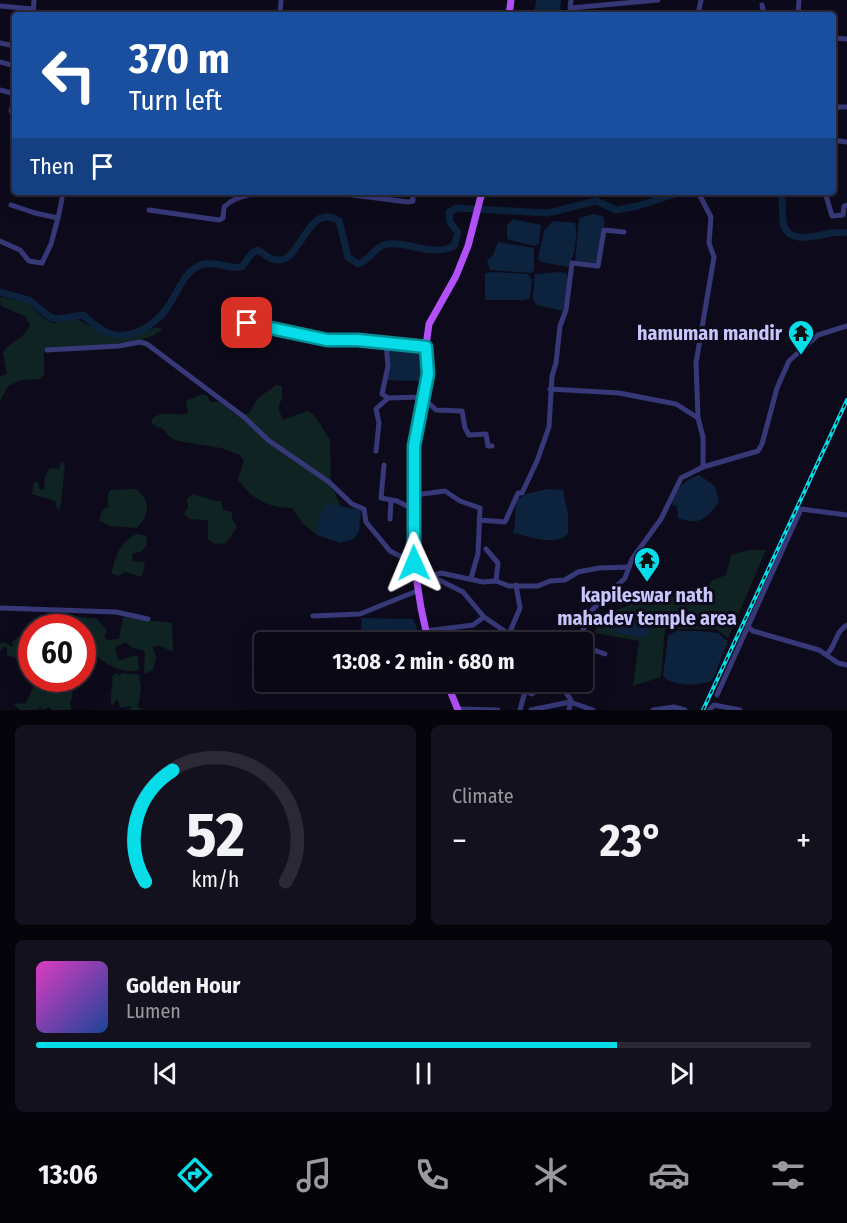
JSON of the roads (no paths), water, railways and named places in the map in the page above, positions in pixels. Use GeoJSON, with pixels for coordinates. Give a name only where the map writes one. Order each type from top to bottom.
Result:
{"type":"FeatureCollection","features":[{"type":"Feature","properties":{"kind":"main road"},"geometry":{"type":"LineString","coordinates":[[426,631],[417,591],[416,573],[411,561],[415,510],[414,446],[428,374],[426,347],[429,324],[456,276],[468,246],[481,196]]}},
{"type":"Feature","properties":{"kind":"main road"},"geometry":{"type":"LineString","coordinates":[[451,692],[458,710]]}},
{"type":"Feature","properties":{"kind":"street"},"geometry":{"type":"LineString","coordinates":[[0,6],[33,12],[34,0]]}},
{"type":"Feature","properties":{"kind":"street"},"geometry":{"type":"LineString","coordinates":[[571,0],[570,8],[658,0]]}},
{"type":"Feature","properties":{"kind":"street"},"geometry":{"type":"LineString","coordinates":[[762,5],[763,12]]}},
{"type":"Feature","properties":{"kind":"street"},"geometry":{"type":"LineString","coordinates":[[837,107],[847,107]]}},
{"type":"Feature","properties":{"kind":"street"},"geometry":{"type":"LineString","coordinates":[[149,210],[219,220],[223,218],[224,207],[232,201],[250,195]]}},
{"type":"Feature","properties":{"kind":"street"},"geometry":{"type":"LineString","coordinates":[[353,195],[408,202],[413,201],[413,195]]}},
{"type":"Feature","properties":{"kind":"street"},"geometry":{"type":"LineString","coordinates":[[700,195],[711,217],[709,243],[714,257],[696,363],[698,418],[703,437],[703,467]]}},
{"type":"Feature","properties":{"kind":"street"},"geometry":{"type":"LineString","coordinates":[[826,195],[832,216],[843,215],[844,206],[847,205]]}},
{"type":"Feature","properties":{"kind":"street"},"geometry":{"type":"LineString","coordinates":[[0,241],[20,250],[29,261],[42,263],[51,244],[62,199]]}},
{"type":"Feature","properties":{"kind":"street"},"geometry":{"type":"LineString","coordinates":[[10,205],[20,210],[58,218]]}},
{"type":"Feature","properties":{"kind":"street"},"geometry":{"type":"LineString","coordinates":[[479,520],[505,522],[518,493],[522,493],[537,461],[549,427],[550,389],[560,326],[566,310],[572,263],[598,266],[604,230],[624,232]]}},
{"type":"Feature","properties":{"kind":"street"},"geometry":{"type":"LineString","coordinates":[[235,320],[327,340],[426,347]]}},
{"type":"Feature","properties":{"kind":"street"},"geometry":{"type":"LineString","coordinates":[[582,632],[591,611],[626,578],[629,567],[661,519],[681,478],[703,467],[758,451],[762,444],[777,388],[789,361],[818,335],[847,326]]}},
{"type":"Feature","properties":{"kind":"street"},"geometry":{"type":"LineString","coordinates":[[47,350],[119,346],[140,342],[147,344],[244,417],[268,440],[329,482],[352,504],[364,509],[366,522],[390,551],[411,561],[402,569]]}},
{"type":"Feature","properties":{"kind":"street"},"geometry":{"type":"LineString","coordinates":[[386,343],[388,366],[382,394],[388,398],[422,398],[436,410],[462,411],[465,428],[469,435],[486,434],[488,446],[492,446]]}},
{"type":"Feature","properties":{"kind":"street"},"geometry":{"type":"LineString","coordinates":[[550,389],[619,393],[676,404],[698,418]]}},
{"type":"Feature","properties":{"kind":"street"},"geometry":{"type":"LineString","coordinates":[[375,451],[379,423],[376,409],[388,398]]}},
{"type":"Feature","properties":{"kind":"street"},"geometry":{"type":"LineString","coordinates":[[384,465],[381,498],[397,501],[415,510]]}},
{"type":"Feature","properties":{"kind":"street"},"geometry":{"type":"LineString","coordinates":[[415,495],[445,491],[460,501],[480,508],[478,554],[471,578]]}},
{"type":"Feature","properties":{"kind":"street"},"geometry":{"type":"LineString","coordinates":[[390,501],[390,519]]}},
{"type":"Feature","properties":{"kind":"street"},"geometry":{"type":"LineString","coordinates":[[717,695],[801,509],[847,515]]}},
{"type":"Feature","properties":{"kind":"street"},"geometry":{"type":"LineString","coordinates":[[486,549],[498,564],[496,581]]}},
{"type":"Feature","properties":{"kind":"street"},"geometry":{"type":"LineString","coordinates":[[431,576],[441,573],[483,582],[496,581],[509,586],[541,586],[550,581],[565,580],[578,572],[599,568],[629,567]]}},
{"type":"Feature","properties":{"kind":"street"},"geometry":{"type":"LineString","coordinates":[[416,573],[431,576],[463,592],[484,617],[506,632]]}},
{"type":"Feature","properties":{"kind":"street"},"geometry":{"type":"LineString","coordinates":[[510,632],[520,608],[516,585]]}},
{"type":"Feature","properties":{"kind":"street"},"geometry":{"type":"LineString","coordinates":[[313,616],[360,614],[417,591]]}},
{"type":"Feature","properties":{"kind":"street"},"geometry":{"type":"LineString","coordinates":[[0,608],[116,612],[148,619]]}},
{"type":"Feature","properties":{"kind":"street"},"geometry":{"type":"LineString","coordinates":[[426,631],[473,625],[484,617]]}},
{"type":"Feature","properties":{"kind":"street"},"geometry":{"type":"LineString","coordinates":[[827,654],[832,650],[838,633],[847,625]]}},
{"type":"Feature","properties":{"kind":"street"},"geometry":{"type":"LineString","coordinates":[[747,626],[753,631],[827,654],[838,663],[847,665]]}},
{"type":"Feature","properties":{"kind":"street"},"geometry":{"type":"LineString","coordinates":[[593,650],[604,654]]}},
{"type":"Feature","properties":{"kind":"street"},"geometry":{"type":"LineString","coordinates":[[520,710],[525,692]]}},
{"type":"Feature","properties":{"kind":"street"},"geometry":{"type":"LineString","coordinates":[[566,692],[570,702],[569,710]]}},
{"type":"Feature","properties":{"kind":"street"},"geometry":{"type":"LineString","coordinates":[[531,710],[570,702],[593,710]]}},
{"type":"Feature","properties":{"kind":"street"},"geometry":{"type":"LineString","coordinates":[[709,710],[714,705],[740,710]]}},
{"type":"Feature","properties":{"kind":"street"},"geometry":{"type":"LineString","coordinates":[[653,710],[674,707],[684,710]]}},
{"type":"Feature","properties":{"kind":"street"},"geometry":{"type":"LineString","coordinates":[[458,710],[498,710]]}},
{"type":"Feature","properties":{"kind":"water"},"geometry":{"type":"Polygon","coordinates":[[[536,0],[561,0],[560,12],[534,12],[536,0]]]}},
{"type":"Feature","properties":{"kind":"water"},"geometry":{"type":"Polygon","coordinates":[[[593,214],[602,216],[605,221],[597,263],[575,261],[579,218],[593,214]]]}},
{"type":"Feature","properties":{"kind":"water"},"geometry":{"type":"Polygon","coordinates":[[[513,219],[541,225],[539,244],[533,246],[507,239],[507,225],[513,219]]]}},
{"type":"Feature","properties":{"kind":"water"},"geometry":{"type":"Polygon","coordinates":[[[553,221],[575,223],[575,246],[568,267],[541,262],[538,258],[544,231],[553,221]]]}},
{"type":"Feature","properties":{"kind":"water"},"geometry":{"type":"Polygon","coordinates":[[[498,242],[534,248],[534,270],[531,273],[490,270],[487,261],[493,255],[498,242]]]}},
{"type":"Feature","properties":{"kind":"water"},"geometry":{"type":"Polygon","coordinates":[[[561,272],[567,274],[568,278],[563,311],[537,305],[533,299],[535,274],[561,272]]]}},
{"type":"Feature","properties":{"kind":"water"},"geometry":{"type":"Polygon","coordinates":[[[485,273],[528,274],[532,280],[530,298],[485,300],[485,273]]]}},
{"type":"Feature","properties":{"kind":"water"},"geometry":{"type":"Polygon","coordinates":[[[389,345],[423,349],[427,372],[421,384],[418,381],[386,380],[389,345]]]}},
{"type":"Feature","properties":{"kind":"water"},"geometry":{"type":"Polygon","coordinates":[[[699,475],[715,486],[719,502],[698,521],[678,518],[677,506],[672,505],[676,494],[684,483],[699,475]]]}},
{"type":"Feature","properties":{"kind":"water"},"geometry":{"type":"Polygon","coordinates":[[[548,489],[563,490],[568,515],[568,534],[563,538],[549,540],[513,533],[518,499],[526,494],[548,489]]]}},
{"type":"Feature","properties":{"kind":"water"},"geometry":{"type":"Polygon","coordinates":[[[328,504],[361,510],[359,531],[354,539],[340,543],[317,535],[320,514],[328,504]]]}},
{"type":"Feature","properties":{"kind":"water"},"geometry":{"type":"Polygon","coordinates":[[[623,612],[650,618],[649,635],[645,638],[614,630],[617,614],[623,612]]]}},
{"type":"Feature","properties":{"kind":"water"},"geometry":{"type":"Polygon","coordinates":[[[361,618],[413,619],[417,628],[416,632],[362,632],[361,618]]]}},
{"type":"Feature","properties":{"kind":"water"},"geometry":{"type":"Polygon","coordinates":[[[676,631],[718,633],[728,642],[712,681],[700,684],[679,684],[667,680],[663,676],[668,636],[676,631]]]}},
{"type":"Feature","properties":{"kind":"waterway"},"geometry":{"type":"LineString","coordinates":[[0,292],[29,300],[50,317],[57,319],[83,315],[108,333],[133,334],[149,326],[162,314],[187,275],[197,267],[208,264],[242,267],[252,253],[258,250],[273,259],[287,258],[312,225],[320,219],[328,217],[339,221],[348,257],[358,264],[379,247],[388,244],[430,250],[454,246],[458,233],[450,222],[449,212],[456,208],[548,213],[596,201],[616,210],[638,206],[672,195]]}},
{"type":"Feature","properties":{"kind":"waterway"},"geometry":{"type":"LineString","coordinates":[[781,195],[784,226],[795,237],[847,233]]}},
{"type":"Feature","properties":{"kind":"railway"},"geometry":{"type":"LineString","coordinates":[[703,710],[847,400]]}},
{"type":"Feature","properties":{"kind":"place","name":"hamuman mandir"},"geometry":{"type":"Point","coordinates":[801,356]}},
{"type":"Feature","properties":{"kind":"place","name":"kapileswar nath mahadev temple area"},"geometry":{"type":"Point","coordinates":[647,583]}}]}
